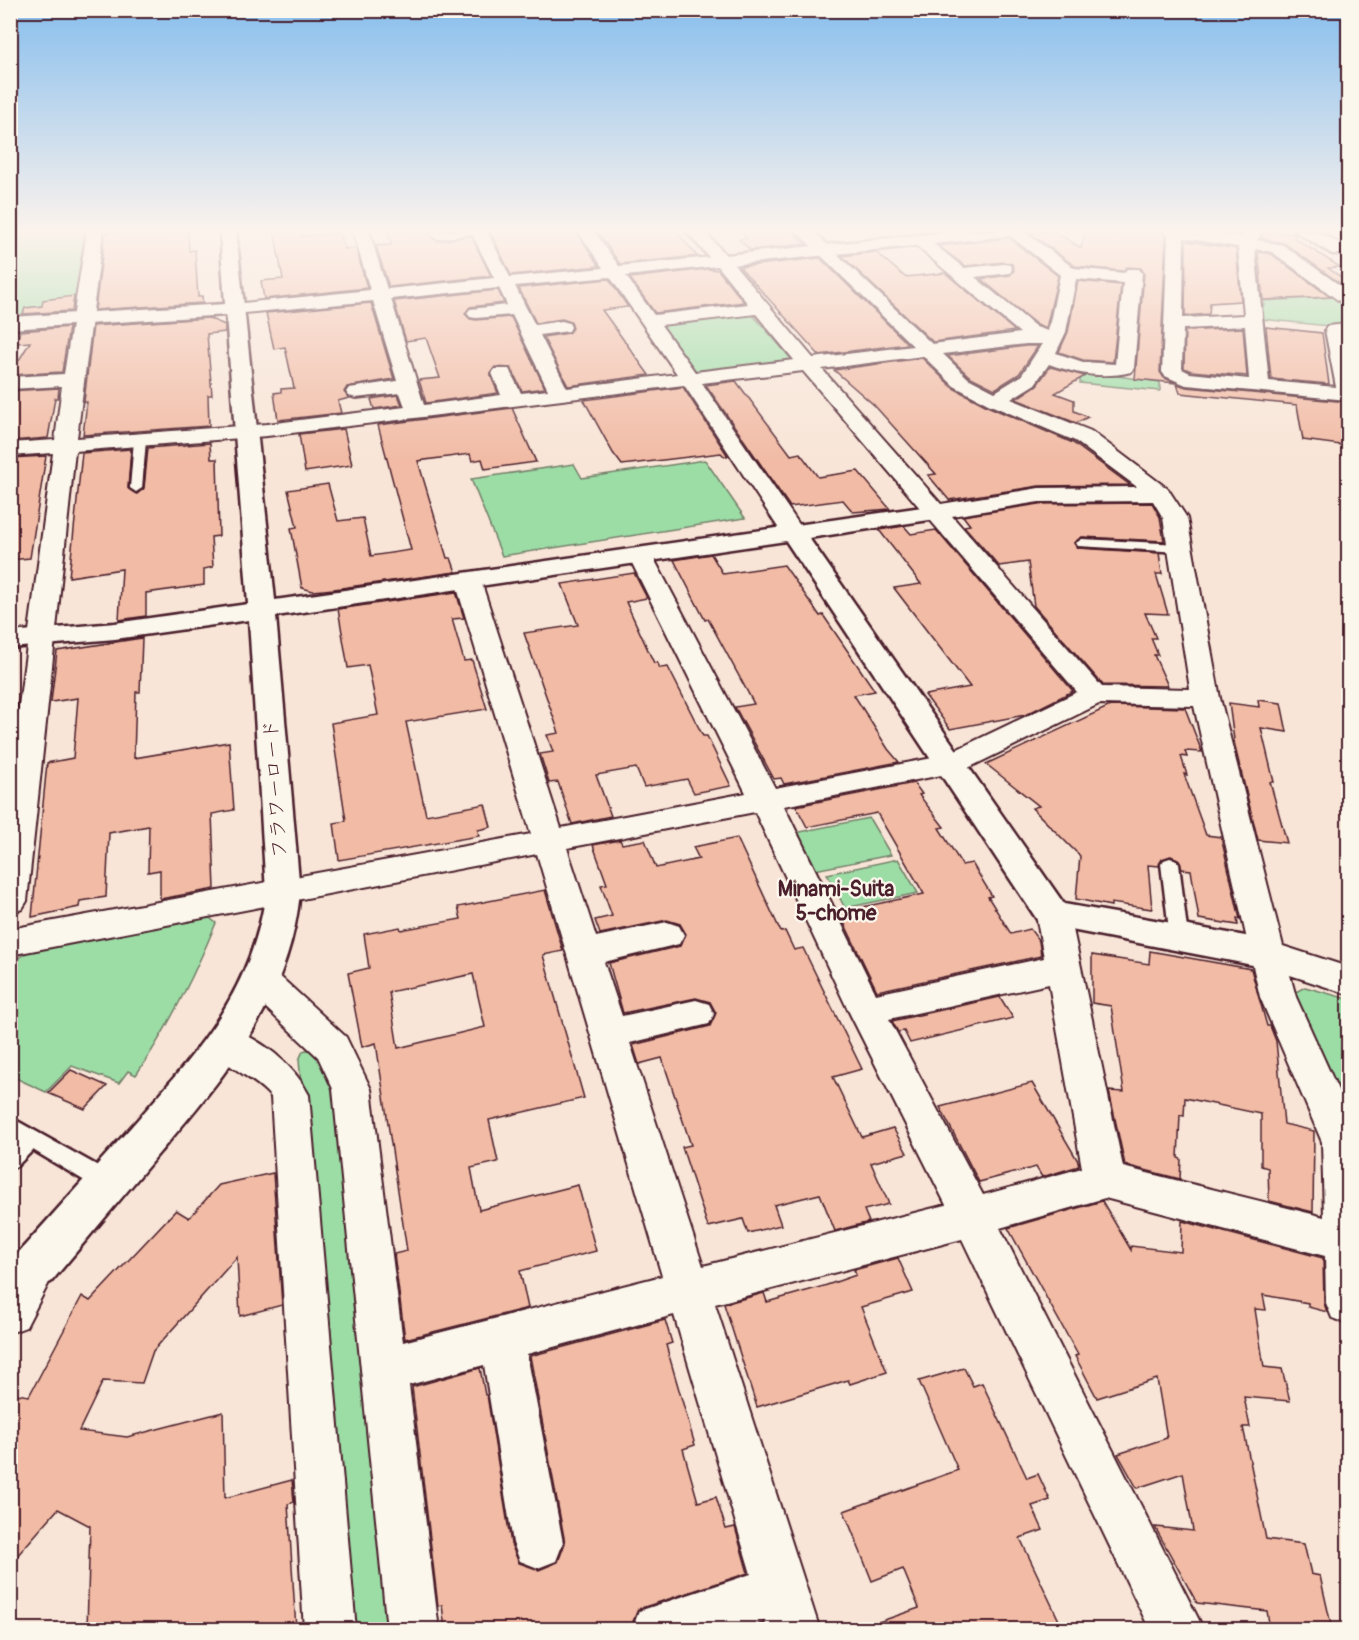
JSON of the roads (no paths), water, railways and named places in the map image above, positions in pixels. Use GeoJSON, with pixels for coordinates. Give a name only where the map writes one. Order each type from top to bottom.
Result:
{"type":"FeatureCollection","features":[{"type":"Feature","properties":{"kind":"street"},"geometry":{"type":"LineString","coordinates":[[10,901],[17,782],[41,638],[73,379],[85,308]]}},
{"type":"Feature","properties":{"kind":"street"},"geometry":{"type":"LineString","coordinates":[[10,323],[250,308]]}},
{"type":"Feature","properties":{"kind":"street"},"geometry":{"type":"LineString","coordinates":[[384,308],[416,411]]}},
{"type":"Feature","properties":{"kind":"street"},"geometry":{"type":"LineString","coordinates":[[638,308],[689,378],[1053,915],[1105,1180]]}},
{"type":"Feature","properties":{"kind":"street"},"geometry":{"type":"LineString","coordinates":[[647,321],[761,308],[1094,695]]}},
{"type":"Feature","properties":{"kind":"street"},"geometry":{"type":"LineString","coordinates":[[884,308],[961,382],[994,400],[1083,436],[1160,494],[1175,518],[1206,698],[1278,997],[1342,1142],[1348,1303]]}},
{"type":"Feature","properties":{"kind":"street"},"geometry":{"type":"LineString","coordinates":[[1000,308],[1069,366],[1111,371],[1124,368],[1130,308]]}},
{"type":"Feature","properties":{"kind":"street"},"geometry":{"type":"LineString","coordinates":[[994,400],[1028,380],[1057,332],[1062,308]]}},
{"type":"Feature","properties":{"kind":"street"},"geometry":{"type":"LineString","coordinates":[[1173,308],[1172,372],[1186,379],[1348,393],[1334,330],[1348,330]]}},
{"type":"Feature","properties":{"kind":"street"},"geometry":{"type":"LineString","coordinates":[[1253,308],[1260,386]]}},
{"type":"Feature","properties":{"kind":"street","name":"フラワーロード"},"geometry":{"type":"LineString","coordinates":[[17,1282],[108,1183],[208,1067],[226,1042],[261,981],[276,941],[283,892],[262,610],[234,309]]}},
{"type":"Feature","properties":{"kind":"street"},"geometry":{"type":"LineString","coordinates":[[476,314],[517,309],[560,394]]}},
{"type":"Feature","properties":{"kind":"street"},"geometry":{"type":"LineString","coordinates":[[1173,324],[1254,320]]}},
{"type":"Feature","properties":{"kind":"street"},"geometry":{"type":"LineString","coordinates":[[529,331],[562,327]]}},
{"type":"Feature","properties":{"kind":"street"},"geometry":{"type":"LineString","coordinates":[[10,450],[245,432],[1026,338],[1048,347]]}},
{"type":"Feature","properties":{"kind":"street"},"geometry":{"type":"LineString","coordinates":[[502,373],[513,399]]}},
{"type":"Feature","properties":{"kind":"street"},"geometry":{"type":"LineString","coordinates":[[10,384],[73,379]]}},
{"type":"Feature","properties":{"kind":"street"},"geometry":{"type":"LineString","coordinates":[[356,392],[408,386]]}},
{"type":"Feature","properties":{"kind":"street"},"geometry":{"type":"LineString","coordinates":[[10,640],[115,631],[468,581],[1039,495],[1160,494]]}},
{"type":"Feature","properties":{"kind":"street"},"geometry":{"type":"LineString","coordinates":[[640,555],[765,799],[866,1010],[973,1217],[1178,1629]]}},
{"type":"Feature","properties":{"kind":"street"},"geometry":{"type":"LineString","coordinates":[[468,581],[788,1610],[658,1629]]}},
{"type":"Feature","properties":{"kind":"street"},"geometry":{"type":"LineString","coordinates":[[10,942],[550,842],[951,764],[1094,695],[1206,698]]}},
{"type":"Feature","properties":{"kind":"street"},"geometry":{"type":"LineString","coordinates":[[1053,915],[1268,954],[1348,980]]}},
{"type":"Feature","properties":{"kind":"street"},"geometry":{"type":"LineString","coordinates":[[584,953],[667,935]]}},
{"type":"Feature","properties":{"kind":"street"},"geometry":{"type":"LineString","coordinates":[[866,1010],[1062,968]]}},
{"type":"Feature","properties":{"kind":"street"},"geometry":{"type":"LineString","coordinates":[[261,981],[333,1048],[351,1089],[413,1629]]}},
{"type":"Feature","properties":{"kind":"street"},"geometry":{"type":"LineString","coordinates":[[608,1034],[696,1014]]}},
{"type":"Feature","properties":{"kind":"street"},"geometry":{"type":"LineString","coordinates":[[226,1042],[278,1078],[286,1086],[290,1095],[330,1629]]}},
{"type":"Feature","properties":{"kind":"street"},"geometry":{"type":"LineString","coordinates":[[384,1369],[973,1217],[1105,1180],[1345,1242]]}},
{"type":"Feature","properties":{"kind":"street"},"geometry":{"type":"LineString","coordinates":[[10,1312],[17,1282]]}},
{"type":"Feature","properties":{"kind":"street"},"geometry":{"type":"LineString","coordinates":[[502,1340],[538,1543]]}},
{"type":"Feature","properties":{"kind":"lane"},"geometry":{"type":"LineString","coordinates":[[136,488],[140,440]]}},
{"type":"Feature","properties":{"kind":"lane"},"geometry":{"type":"LineString","coordinates":[[1082,543],[1180,548]]}},
{"type":"Feature","properties":{"kind":"lane"},"geometry":{"type":"LineString","coordinates":[[1170,864],[1179,938]]}},
{"type":"Feature","properties":{"kind":"lane"},"geometry":{"type":"LineString","coordinates":[[10,1126],[108,1183]]}},
{"type":"Feature","properties":{"kind":"lane"},"geometry":{"type":"LineString","coordinates":[[10,1160],[31,1138]]}},
{"type":"Feature","properties":{"kind":"district","name":"Minami-Suita 5-chome"},"geometry":{"type":"Point","coordinates":[836,901]}}]}
